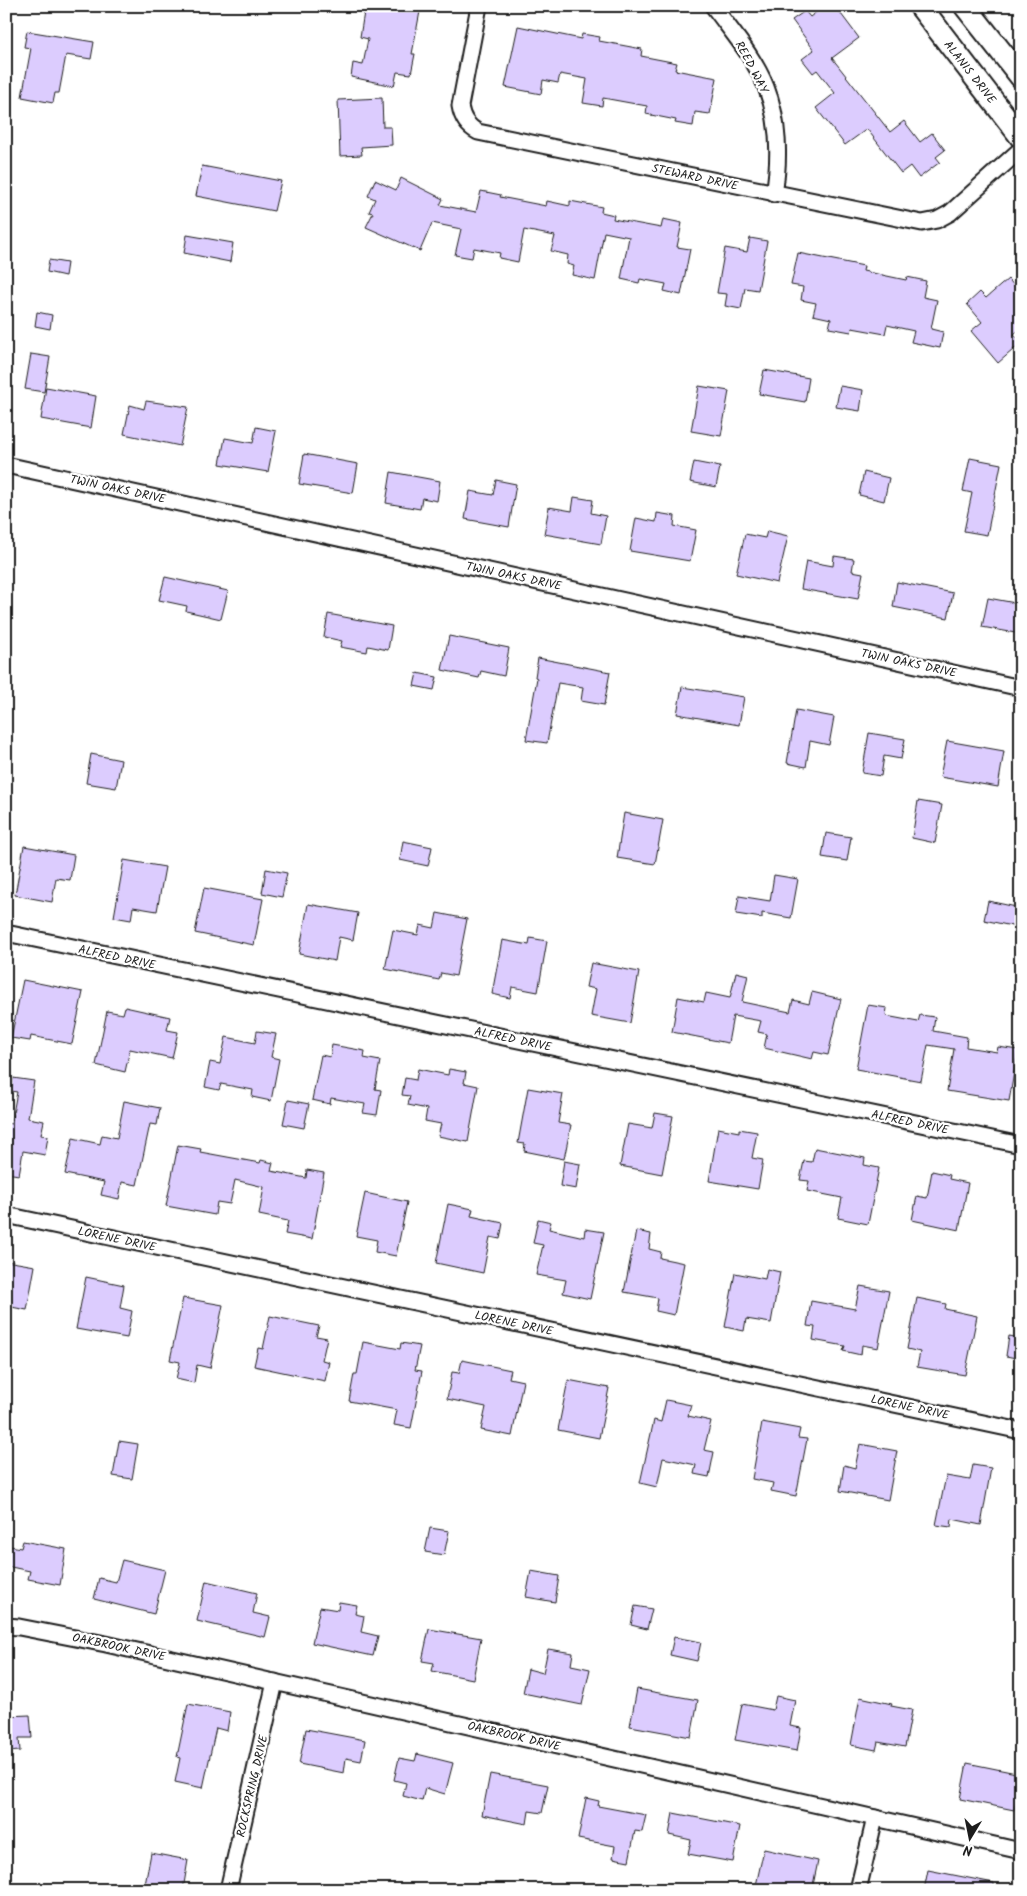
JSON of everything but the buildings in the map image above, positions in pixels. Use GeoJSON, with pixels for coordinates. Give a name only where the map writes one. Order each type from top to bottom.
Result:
{"type":"FeatureCollection","features":[{"type":"Feature","properties":{"kind":"main road","name":"ALANIS DRIVE"},"geometry":{"type":"LineString","coordinates":[[920,6],[1021,137]]}},
{"type":"Feature","properties":{"kind":"main road"},"geometry":{"type":"LineString","coordinates":[[966,6],[1021,77]]}},
{"type":"Feature","properties":{"kind":"street","name":"STEWARD DRIVE"},"geometry":{"type":"LineString","coordinates":[[479,6],[460,106],[470,128],[486,134],[922,223],[937,220],[950,214],[1021,149]]}},
{"type":"Feature","properties":{"kind":"street","name":"REED WAY"},"geometry":{"type":"LineString","coordinates":[[713,6],[745,48],[766,87],[776,130],[777,174],[774,194]]}},
{"type":"Feature","properties":{"kind":"street","name":"TWIN OAKS DRIVE"},"geometry":{"type":"LineString","coordinates":[[6,465],[1021,688]]}},
{"type":"Feature","properties":{"kind":"street","name":"ALFRED DRIVE"},"geometry":{"type":"LineString","coordinates":[[6,934],[1021,1146]]}},
{"type":"Feature","properties":{"kind":"street","name":"LORENE DRIVE"},"geometry":{"type":"LineString","coordinates":[[6,1215],[1021,1431]]}},
{"type":"Feature","properties":{"kind":"street","name":"OAKBROOK DRIVE"},"geometry":{"type":"LineString","coordinates":[[6,1626],[28,1628],[98,1642],[1021,1851]]}},
{"type":"Feature","properties":{"kind":"street","name":"ROCKSPRING DRIVE"},"geometry":{"type":"LineString","coordinates":[[228,1890],[276,1682]]}},
{"type":"Feature","properties":{"kind":"street"},"geometry":{"type":"LineString","coordinates":[[858,1890],[875,1818]]}}]}
